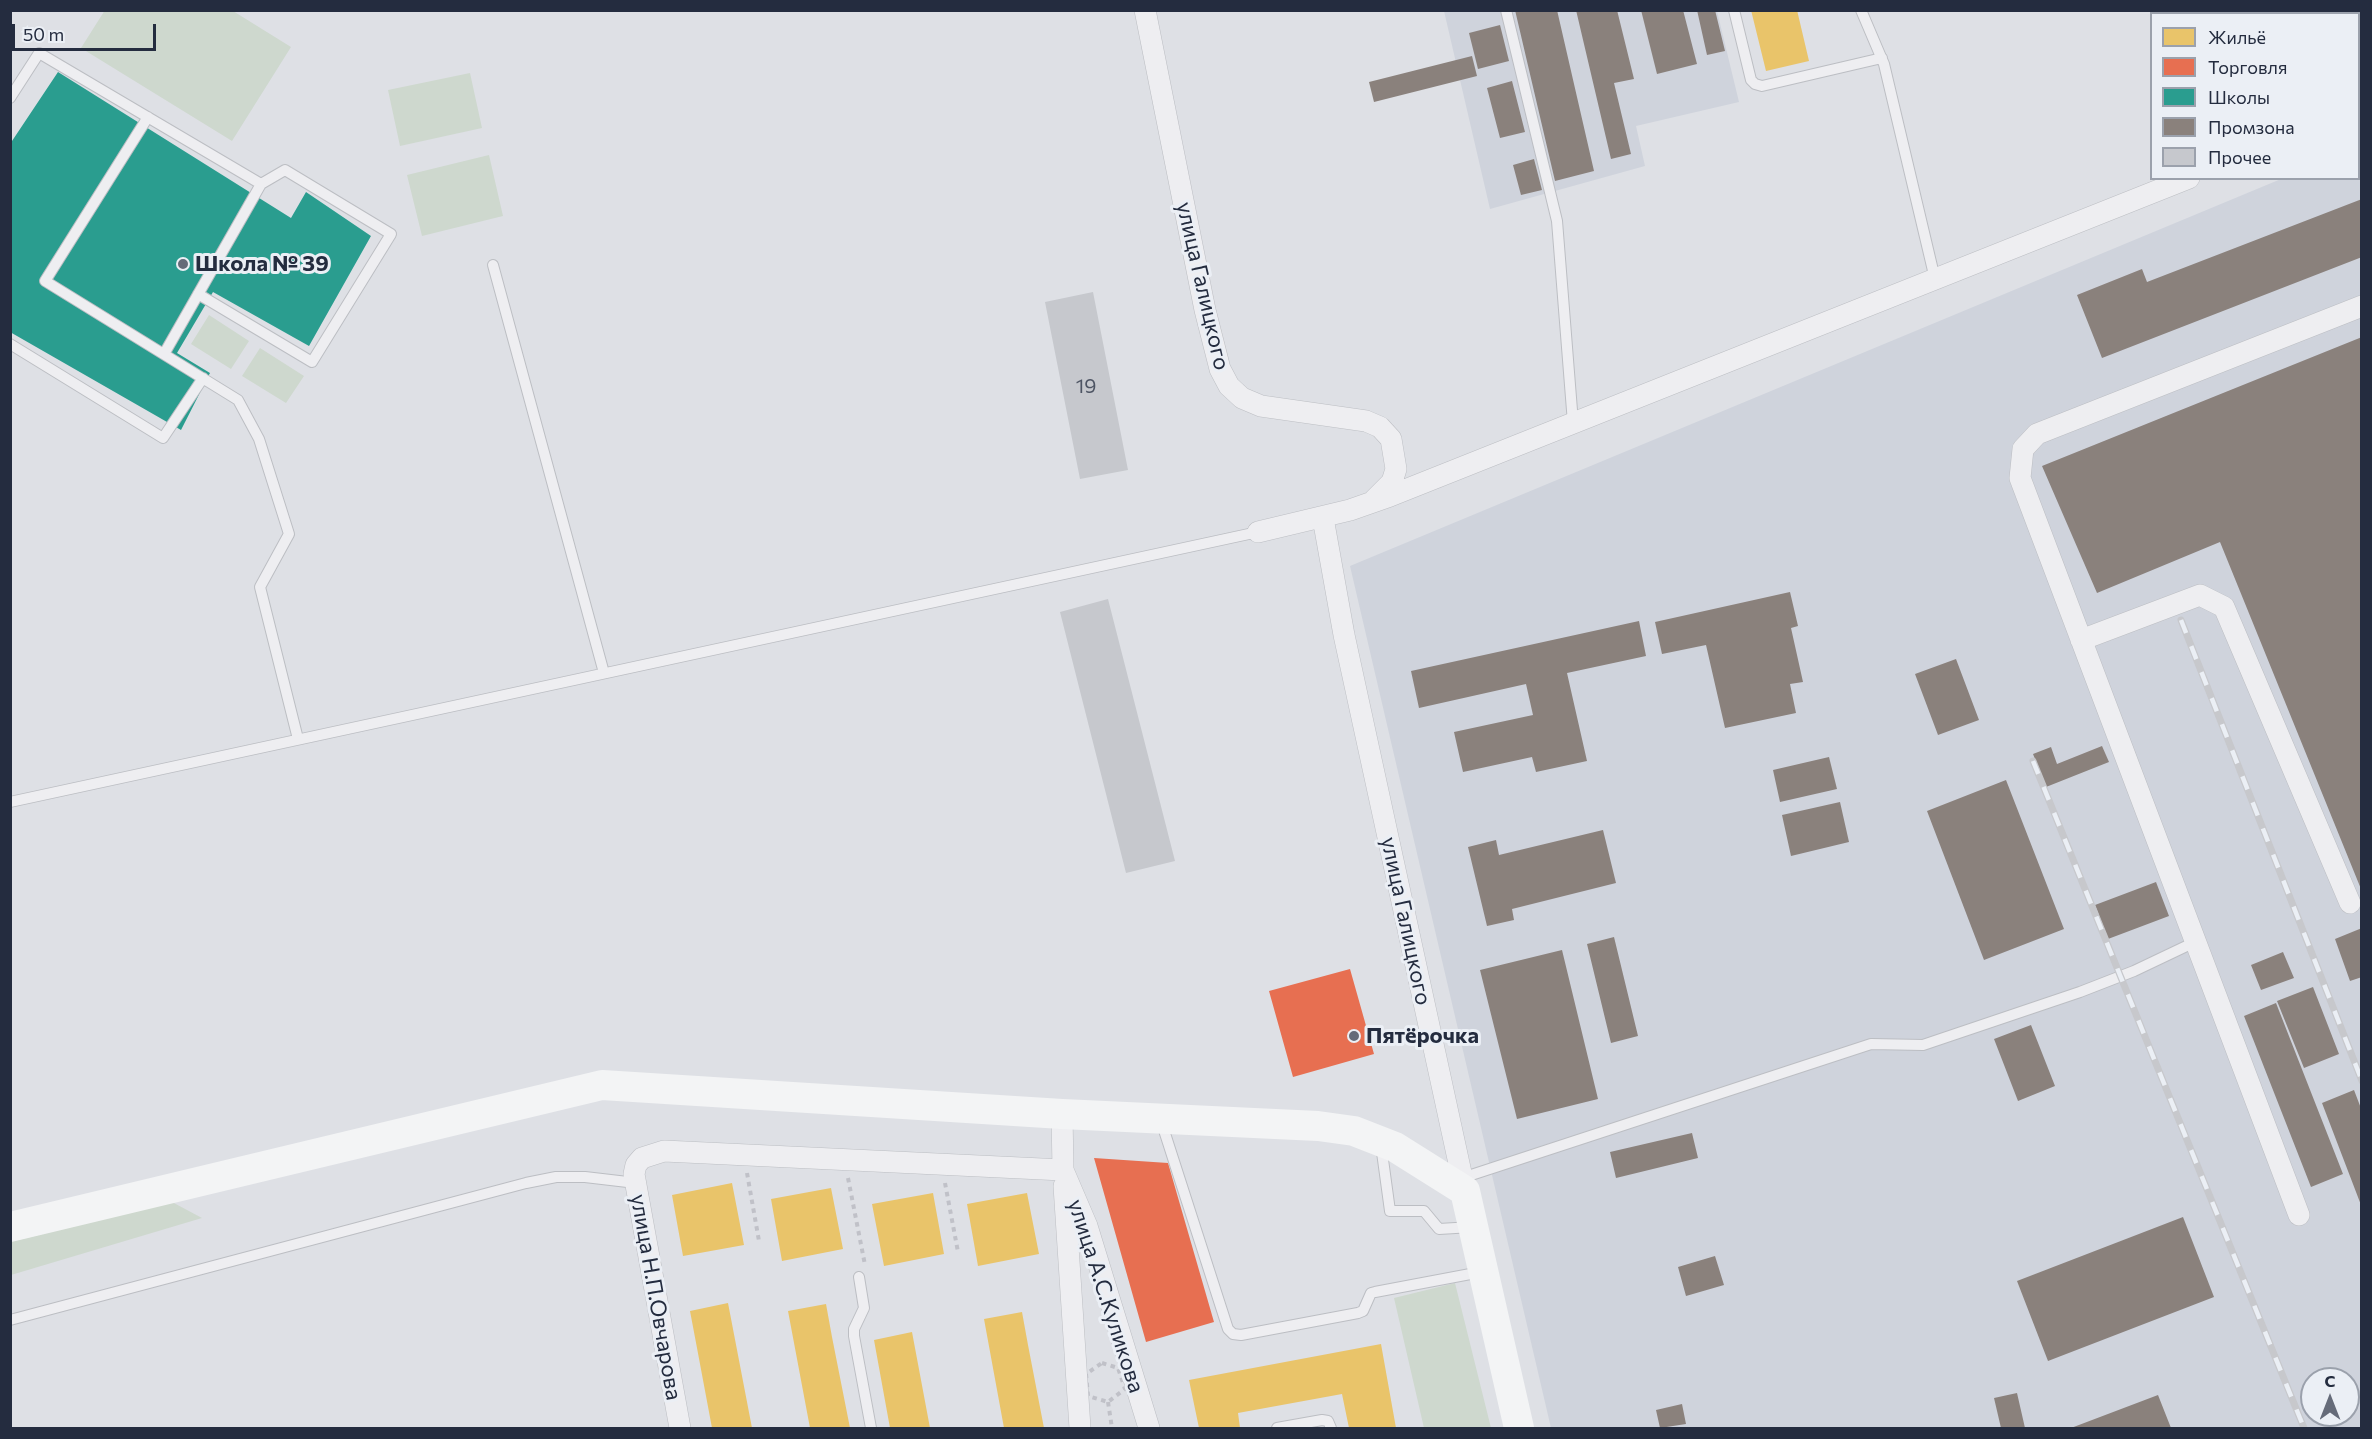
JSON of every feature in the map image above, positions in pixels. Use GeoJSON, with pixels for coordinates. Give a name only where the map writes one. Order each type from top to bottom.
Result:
{"type":"FeatureCollection","features":[{"type":"Feature","properties":{"kind":"street","name":"улица Галицкого"},"geometry":{"type":"LineString","coordinates":[[1145,10],[1205,310],[1220,369],[1229,386],[1242,398],[1262,406],[1366,421],[1380,427],[1391,439],[1396,469],[1392,482],[1371,503]]}},
{"type":"Feature","properties":{"kind":"street"},"geometry":{"type":"LineString","coordinates":[[1258,532],[1323,518],[1371,503],[2184,180]]}},
{"type":"Feature","properties":{"kind":"street"},"geometry":{"type":"LineString","coordinates":[[2299,1215],[2020,478],[2023,449],[2037,434],[2361,306]]}},
{"type":"Feature","properties":{"kind":"street","name":"улица Галицкого"},"geometry":{"type":"LineString","coordinates":[[1323,518],[1344,635],[1482,1271],[1519,1428]]}},
{"type":"Feature","properties":{"kind":"street"},"geometry":{"type":"LineString","coordinates":[[2081,640],[2200,595],[2224,607],[2350,903]]}},
{"type":"Feature","properties":{"kind":"street"},"geometry":{"type":"LineString","coordinates":[[10,1227],[602,1085],[1062,1114],[1318,1126],[1354,1131],[1395,1147],[1463,1184]]}},
{"type":"Feature","properties":{"kind":"street"},"geometry":{"type":"LineString","coordinates":[[636,1174],[642,1158],[664,1150],[1063,1170],[1062,1114]]}},
{"type":"Feature","properties":{"kind":"street","name":"улица А.С.Куликова"},"geometry":{"type":"LineString","coordinates":[[1063,1170],[1080,1428]]}},
{"type":"Feature","properties":{"kind":"street","name":"улица А.С.Куликова"},"geometry":{"type":"LineString","coordinates":[[1063,1170],[1087,1226],[1149,1428]]}},
{"type":"Feature","properties":{"kind":"street","name":"улица Н.П.Овчарова"},"geometry":{"type":"LineString","coordinates":[[636,1174],[680,1428]]}},
{"type":"Feature","properties":{"kind":"lane"},"geometry":{"type":"LineString","coordinates":[[1506,10],[1557,221],[1573,423]]}},
{"type":"Feature","properties":{"kind":"lane"},"geometry":{"type":"LineString","coordinates":[[1734,10],[1750,80],[1755,84],[1762,86],[1882,58]]}},
{"type":"Feature","properties":{"kind":"lane"},"geometry":{"type":"LineString","coordinates":[[1861,10],[1882,58],[1935,279]]}},
{"type":"Feature","properties":{"kind":"lane"},"geometry":{"type":"LineString","coordinates":[[10,99],[39,53],[261,184]]}},
{"type":"Feature","properties":{"kind":"lane"},"geometry":{"type":"LineString","coordinates":[[148,117],[45,281],[238,400],[259,439],[289,534],[260,587],[298,739]]}},
{"type":"Feature","properties":{"kind":"lane"},"geometry":{"type":"LineString","coordinates":[[164,354],[198,294],[261,184],[285,170],[392,234],[312,362],[198,294]]}},
{"type":"Feature","properties":{"kind":"lane"},"geometry":{"type":"LineString","coordinates":[[493,265],[604,673]]}},
{"type":"Feature","properties":{"kind":"lane"},"geometry":{"type":"LineString","coordinates":[[10,344],[164,438],[203,378]]}},
{"type":"Feature","properties":{"kind":"lane"},"geometry":{"type":"LineString","coordinates":[[10,802],[1258,532]]}},
{"type":"Feature","properties":{"kind":"lane"},"geometry":{"type":"LineString","coordinates":[[1463,1184],[1870,1044],[1923,1045],[2080,992],[2134,971],[2195,942]]}},
{"type":"Feature","properties":{"kind":"lane"},"geometry":{"type":"LineString","coordinates":[[1160,1118],[1228,1329],[1233,1334],[1241,1335],[1363,1311],[1371,1293],[1482,1271]]}},
{"type":"Feature","properties":{"kind":"lane"},"geometry":{"type":"LineString","coordinates":[[1381,1142],[1390,1211],[1424,1211],[1439,1229],[1473,1227]]}},
{"type":"Feature","properties":{"kind":"lane"},"geometry":{"type":"LineString","coordinates":[[10,1320],[526,1183],[556,1177],[636,1174]]}},
{"type":"Feature","properties":{"kind":"lane"},"geometry":{"type":"LineString","coordinates":[[860,1278],[864,1308],[854,1329],[854,1336],[871,1428]]}},
{"type":"Feature","properties":{"kind":"lane"},"geometry":{"type":"LineString","coordinates":[[1277,1428],[1322,1420],[1328,1421],[1331,1428]]}},
{"type":"Feature","properties":{"kind":"path"},"geometry":{"type":"LineString","coordinates":[[743,1154],[759,1241]]}},
{"type":"Feature","properties":{"kind":"path"},"geometry":{"type":"LineString","coordinates":[[845,1160],[865,1268],[860,1278]]}},
{"type":"Feature","properties":{"kind":"path"},"geometry":{"type":"LineString","coordinates":[[942,1164],[958,1252]]}},
{"type":"Feature","properties":{"kind":"path"},"geometry":{"type":"LineString","coordinates":[[1102,1363],[1118,1368],[1125,1389],[1108,1402],[1088,1396],[1086,1374],[1102,1363]]}},
{"type":"Feature","properties":{"kind":"path"},"geometry":{"type":"LineString","coordinates":[[1108,1402],[1112,1428]]}},
{"type":"Feature","properties":{"kind":"shaded area"},"geometry":{"type":"Polygon","coordinates":[[[105,10],[233,11],[291,47],[232,141],[81,48],[105,10]]]}},
{"type":"Feature","properties":{"kind":"shaded area"},"geometry":{"type":"Polygon","coordinates":[[[1444,11],[1717,11],[1739,102],[1636,126],[1645,166],[1490,209],[1444,11]]]}},
{"type":"Feature","properties":{"kind":"shaded area"},"geometry":{"type":"Polygon","coordinates":[[[470,73],[482,128],[400,146],[388,90],[470,73]]]}},
{"type":"Feature","properties":{"kind":"shaded area"},"geometry":{"type":"Polygon","coordinates":[[[2361,145],[2361,1428],[1551,1428],[1350,566],[2279,180],[2360,180],[2361,145]]]}},
{"type":"Feature","properties":{"kind":"shaded area"},"geometry":{"type":"Polygon","coordinates":[[[489,155],[503,216],[422,236],[407,175],[489,155]]]}},
{"type":"Feature","properties":{"kind":"shaded area"},"geometry":{"type":"Polygon","coordinates":[[[209,315],[249,341],[231,369],[191,344],[209,315]]]}},
{"type":"Feature","properties":{"kind":"shaded area"},"geometry":{"type":"Polygon","coordinates":[[[260,348],[304,376],[286,403],[242,376],[260,348]]]}},
{"type":"Feature","properties":{"kind":"shaded area"},"geometry":{"type":"Polygon","coordinates":[[[172,1202],[202,1218],[11,1275],[10,1242],[172,1202]]]}},
{"type":"Feature","properties":{"kind":"shaded area"},"geometry":{"type":"Polygon","coordinates":[[[1455,1283],[1491,1428],[1424,1428],[1394,1298],[1455,1283]]]}},
{"type":"Feature","properties":{"kind":"building: Жильё"},"geometry":{"type":"Polygon","coordinates":[[[1751,10],[1797,10],[1809,61],[1766,71],[1751,10]]]}},
{"type":"Feature","properties":{"kind":"building: Жильё"},"geometry":{"type":"Polygon","coordinates":[[[732,1183],[744,1245],[683,1256],[672,1195],[732,1183]]]}},
{"type":"Feature","properties":{"kind":"building: Жильё"},"geometry":{"type":"Polygon","coordinates":[[[831,1188],[843,1249],[782,1261],[771,1199],[831,1188]]]}},
{"type":"Feature","properties":{"kind":"building: Жильё"},"geometry":{"type":"Polygon","coordinates":[[[933,1193],[944,1254],[884,1266],[872,1204],[933,1193]]]}},
{"type":"Feature","properties":{"kind":"building: Жильё"},"geometry":{"type":"Polygon","coordinates":[[[1027,1193],[1039,1254],[978,1266],[967,1204],[1027,1193]]]}},
{"type":"Feature","properties":{"kind":"building: Жильё"},"geometry":{"type":"Polygon","coordinates":[[[728,1303],[752,1428],[712,1428],[690,1311],[728,1303]]]}},
{"type":"Feature","properties":{"kind":"building: Жильё"},"geometry":{"type":"Polygon","coordinates":[[[826,1304],[850,1428],[810,1428],[788,1311],[826,1304]]]}},
{"type":"Feature","properties":{"kind":"building: Жильё"},"geometry":{"type":"Polygon","coordinates":[[[1022,1312],[1044,1428],[1004,1428],[984,1319],[1022,1312]]]}},
{"type":"Feature","properties":{"kind":"building: Жильё"},"geometry":{"type":"Polygon","coordinates":[[[912,1332],[930,1428],[890,1428],[874,1340],[912,1332]]]}},
{"type":"Feature","properties":{"kind":"building: Жильё"},"geometry":{"type":"Polygon","coordinates":[[[1381,1344],[1396,1428],[1349,1428],[1342,1394],[1238,1413],[1240,1428],[1199,1428],[1189,1380],[1381,1344]]]}},
{"type":"Feature","properties":{"kind":"building: Торговля"},"geometry":{"type":"Polygon","coordinates":[[[1350,969],[1374,1054],[1293,1077],[1269,991],[1350,969]]]}},
{"type":"Feature","properties":{"kind":"building: Торговля"},"geometry":{"type":"Polygon","coordinates":[[[1094,1158],[1168,1163],[1214,1322],[1146,1342],[1094,1158]]]}},
{"type":"Feature","properties":{"kind":"building: Школы","name":"Школа № 39"},"geometry":{"type":"Polygon","coordinates":[[[58,72],[291,218],[306,192],[371,236],[309,346],[213,292],[177,353],[210,373],[181,430],[10,332],[10,144],[58,72]]]}},
{"type":"Feature","properties":{"kind":"building: Промзона"},"geometry":{"type":"Polygon","coordinates":[[[1515,10],[1557,10],[1594,171],[1555,181],[1515,10]]]}},
{"type":"Feature","properties":{"kind":"building: Промзона"},"geometry":{"type":"Polygon","coordinates":[[[1576,10],[1617,10],[1634,79],[1614,83],[1631,154],[1611,159],[1576,10]]]}},
{"type":"Feature","properties":{"kind":"building: Промзона"},"geometry":{"type":"Polygon","coordinates":[[[1641,10],[1683,10],[1697,64],[1657,74],[1641,10]]]}},
{"type":"Feature","properties":{"kind":"building: Промзона"},"geometry":{"type":"Polygon","coordinates":[[[1697,10],[1715,10],[1725,51],[1707,55],[1697,10]]]}},
{"type":"Feature","properties":{"kind":"building: Промзона"},"geometry":{"type":"Polygon","coordinates":[[[1500,25],[1509,61],[1478,69],[1469,33],[1500,25]]]}},
{"type":"Feature","properties":{"kind":"building: Промзона"},"geometry":{"type":"Polygon","coordinates":[[[1472,56],[1477,76],[1374,102],[1369,82],[1472,56]]]}},
{"type":"Feature","properties":{"kind":"building: Промзона"},"geometry":{"type":"Polygon","coordinates":[[[1512,81],[1525,132],[1500,138],[1487,88],[1512,81]]]}},
{"type":"Feature","properties":{"kind":"building: Промзона"},"geometry":{"type":"Polygon","coordinates":[[[1534,159],[1542,190],[1521,195],[1513,165],[1534,159]]]}},
{"type":"Feature","properties":{"kind":"building: Промзона"},"geometry":{"type":"Polygon","coordinates":[[[2362,199],[2362,257],[2102,358],[2077,295],[2142,269],[2147,282],[2362,199]]]}},
{"type":"Feature","properties":{"kind":"building: Промзона"},"geometry":{"type":"Polygon","coordinates":[[[2362,337],[2361,889],[2220,542],[2097,593],[2042,466],[2362,337]]]}},
{"type":"Feature","properties":{"kind":"building: Промзона"},"geometry":{"type":"Polygon","coordinates":[[[1790,592],[1798,626],[1791,628],[1803,682],[1790,684],[1796,713],[1725,728],[1706,645],[1662,654],[1655,622],[1790,592]]]}},
{"type":"Feature","properties":{"kind":"building: Промзона"},"geometry":{"type":"Polygon","coordinates":[[[1639,621],[1646,656],[1567,673],[1587,761],[1536,772],[1532,757],[1463,772],[1454,732],[1533,715],[1526,684],[1419,708],[1411,671],[1639,621]]]}},
{"type":"Feature","properties":{"kind":"building: Промзона"},"geometry":{"type":"Polygon","coordinates":[[[1956,659],[1979,720],[1938,735],[1915,674],[1956,659]]]}},
{"type":"Feature","properties":{"kind":"building: Промзона"},"geometry":{"type":"Polygon","coordinates":[[[2102,746],[2109,762],[2046,787],[2033,754],[2051,747],[2057,764],[2102,746]]]}},
{"type":"Feature","properties":{"kind":"building: Промзона"},"geometry":{"type":"Polygon","coordinates":[[[1829,757],[1837,789],[1780,802],[1773,770],[1829,757]]]}},
{"type":"Feature","properties":{"kind":"building: Промзона"},"geometry":{"type":"Polygon","coordinates":[[[2006,780],[2064,929],[1984,960],[1927,811],[2006,780]]]}},
{"type":"Feature","properties":{"kind":"building: Промзона"},"geometry":{"type":"Polygon","coordinates":[[[1840,802],[1849,842],[1791,856],[1782,815],[1840,802]]]}},
{"type":"Feature","properties":{"kind":"building: Промзона"},"geometry":{"type":"Polygon","coordinates":[[[1603,830],[1616,883],[1512,909],[1514,920],[1487,926],[1468,847],[1496,840],[1499,855],[1603,830]]]}},
{"type":"Feature","properties":{"kind":"building: Промзона"},"geometry":{"type":"Polygon","coordinates":[[[2156,882],[2169,916],[2108,939],[2095,905],[2156,882]]]}},
{"type":"Feature","properties":{"kind":"building: Промзона"},"geometry":{"type":"Polygon","coordinates":[[[2362,928],[2362,977],[2350,981],[2335,939],[2362,928]]]}},
{"type":"Feature","properties":{"kind":"building: Промзона"},"geometry":{"type":"Polygon","coordinates":[[[1614,937],[1638,1036],[1611,1043],[1587,944],[1614,937]]]}},
{"type":"Feature","properties":{"kind":"building: Промзона"},"geometry":{"type":"Polygon","coordinates":[[[1562,950],[1598,1099],[1517,1119],[1480,970],[1562,950]]]}},
{"type":"Feature","properties":{"kind":"building: Промзона"},"geometry":{"type":"Polygon","coordinates":[[[2283,952],[2294,978],[2261,990],[2251,965],[2283,952]]]}},
{"type":"Feature","properties":{"kind":"building: Промзона"},"geometry":{"type":"Polygon","coordinates":[[[2313,987],[2339,1054],[2304,1068],[2277,1001],[2313,987]]]}},
{"type":"Feature","properties":{"kind":"building: Промзона"},"geometry":{"type":"Polygon","coordinates":[[[2276,1003],[2343,1174],[2311,1187],[2244,1016],[2276,1003]]]}},
{"type":"Feature","properties":{"kind":"building: Промзона"},"geometry":{"type":"Polygon","coordinates":[[[2031,1025],[2055,1086],[2018,1101],[1994,1039],[2031,1025]]]}},
{"type":"Feature","properties":{"kind":"building: Промзона"},"geometry":{"type":"Polygon","coordinates":[[[2354,1090],[2362,1111],[2361,1205],[2322,1103],[2354,1090]]]}},
{"type":"Feature","properties":{"kind":"building: Промзона"},"geometry":{"type":"Polygon","coordinates":[[[1692,1133],[1698,1158],[1616,1178],[1610,1152],[1692,1133]]]}},
{"type":"Feature","properties":{"kind":"building: Промзона"},"geometry":{"type":"Polygon","coordinates":[[[2183,1217],[2214,1297],[2048,1361],[2017,1281],[2183,1217]]]}},
{"type":"Feature","properties":{"kind":"building: Промзона"},"geometry":{"type":"Polygon","coordinates":[[[1715,1256],[1724,1285],[1686,1296],[1678,1267],[1715,1256]]]}},
{"type":"Feature","properties":{"kind":"building: Промзона"},"geometry":{"type":"Polygon","coordinates":[[[2017,1393],[2025,1428],[2001,1428],[1994,1398],[2017,1393]]]}},
{"type":"Feature","properties":{"kind":"building: Промзона"},"geometry":{"type":"Polygon","coordinates":[[[2158,1395],[2171,1428],[2071,1428],[2158,1395]]]}},
{"type":"Feature","properties":{"kind":"building: Промзона"},"geometry":{"type":"Polygon","coordinates":[[[1682,1404],[1686,1424],[1660,1428],[1656,1410],[1682,1404]]]}},
{"type":"Feature","properties":{"kind":"building: Прочее"},"geometry":{"type":"Polygon","coordinates":[[[1093,292],[1128,470],[1080,479],[1045,302],[1093,292]]]}},
{"type":"Feature","properties":{"kind":"building: Прочее"},"geometry":{"type":"Polygon","coordinates":[[[1108,599],[1175,861],[1126,873],[1060,612],[1108,599]]]}},
{"type":"Feature","properties":{"kind":"railway"},"geometry":{"type":"LineString","coordinates":[[2181,620],[2362,1081]]}},
{"type":"Feature","properties":{"kind":"railway"},"geometry":{"type":"LineString","coordinates":[[2033,761],[2304,1428]]}},
{"type":"Feature","properties":{"kind":"place","name":"Школа № 39"},"geometry":{"type":"Point","coordinates":[183,264]}},
{"type":"Feature","properties":{"kind":"place","name":"Пятёрочка"},"geometry":{"type":"Point","coordinates":[1354,1036]}}]}
